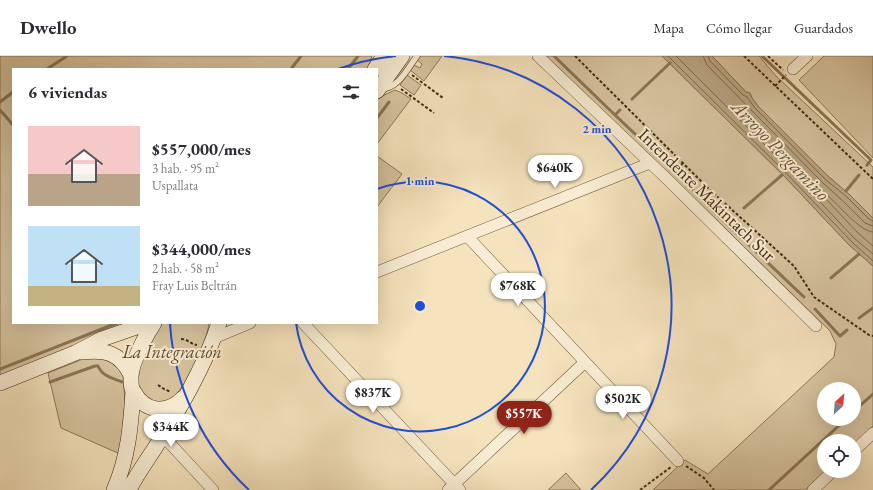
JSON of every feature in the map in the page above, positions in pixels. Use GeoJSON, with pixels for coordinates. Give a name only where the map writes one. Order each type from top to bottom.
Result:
{"type":"FeatureCollection","features":[{"type":"Feature","properties":{"kind":"main road"},"geometry":{"type":"LineString","coordinates":[[376,68],[384,56]]}},
{"type":"Feature","properties":{"kind":"main road"},"geometry":{"type":"LineString","coordinates":[[378,89],[402,56]]}},
{"type":"Feature","properties":{"kind":"main road"},"geometry":{"type":"LineString","coordinates":[[0,383],[75,353],[102,339],[145,324]]}},
{"type":"Feature","properties":{"kind":"main road"},"geometry":{"type":"LineString","coordinates":[[131,375],[143,341],[153,324]]}},
{"type":"Feature","properties":{"kind":"main road"},"geometry":{"type":"LineString","coordinates":[[129,490],[188,393],[212,344],[219,324]]}},
{"type":"Feature","properties":{"kind":"main road"},"geometry":{"type":"LineString","coordinates":[[75,353],[94,350],[106,352],[118,357],[127,366],[131,375],[133,391],[132,421],[123,464],[114,490]]}},
{"type":"Feature","properties":{"kind":"main road"},"geometry":{"type":"LineString","coordinates":[[133,391],[142,402],[152,408],[165,409],[174,406],[188,393]]}},
{"type":"Feature","properties":{"kind":"street","name":"Intendente Makintach Sur"},"geometry":{"type":"LineString","coordinates":[[538,56],[650,163],[816,326]]}},
{"type":"Feature","properties":{"kind":"street"},"geometry":{"type":"LineString","coordinates":[[789,72],[807,56]]}},
{"type":"Feature","properties":{"kind":"street"},"geometry":{"type":"LineString","coordinates":[[378,272],[650,163]]}},
{"type":"Feature","properties":{"kind":"street"},"geometry":{"type":"LineString","coordinates":[[468,236],[678,461]]}},
{"type":"Feature","properties":{"kind":"street"},"geometry":{"type":"LineString","coordinates":[[212,344],[248,324]]}},
{"type":"Feature","properties":{"kind":"street"},"geometry":{"type":"LineString","coordinates":[[304,324],[454,488],[585,362]]}},
{"type":"Feature","properties":{"kind":"street"},"geometry":{"type":"LineString","coordinates":[[861,444],[873,433]]}},
{"type":"Feature","properties":{"kind":"street"},"geometry":{"type":"LineString","coordinates":[[163,436],[213,490]]}},
{"type":"Feature","properties":{"kind":"street"},"geometry":{"type":"LineString","coordinates":[[813,490],[826,478]]}},
{"type":"Feature","properties":{"kind":"lane"},"geometry":{"type":"LineString","coordinates":[[378,90],[388,89],[395,85],[417,56]]}},
{"type":"Feature","properties":{"kind":"path"},"geometry":{"type":"LineString","coordinates":[[575,56],[684,162],[708,188],[794,266],[814,297],[873,336]]}},
{"type":"Feature","properties":{"kind":"path"},"geometry":{"type":"LineString","coordinates":[[744,56],[873,179]]}},
{"type":"Feature","properties":{"kind":"path"},"geometry":{"type":"LineString","coordinates":[[768,56],[789,72],[775,86]]}},
{"type":"Feature","properties":{"kind":"path"},"geometry":{"type":"LineString","coordinates":[[406,71],[443,98]]}},
{"type":"Feature","properties":{"kind":"path"},"geometry":{"type":"LineString","coordinates":[[395,85],[434,113]]}},
{"type":"Feature","properties":{"kind":"path"},"geometry":{"type":"LineString","coordinates":[[675,171],[684,162]]}},
{"type":"Feature","properties":{"kind":"path"},"geometry":{"type":"LineString","coordinates":[[181,339],[187,340],[192,344],[212,344]]}},
{"type":"Feature","properties":{"kind":"path"},"geometry":{"type":"LineString","coordinates":[[640,490],[678,461],[704,478],[714,490]]}},
{"type":"Feature","properties":{"kind":"green space"},"geometry":{"type":"Polygon","coordinates":[[[0,56],[372,56],[368,68],[12,68],[12,324],[133,324],[0,377],[0,56]]]}},
{"type":"Feature","properties":{"kind":"green space"},"geometry":{"type":"Polygon","coordinates":[[[421,56],[442,56],[424,81],[410,70],[414,65],[420,68],[422,64],[417,60],[421,56]]]}},
{"type":"Feature","properties":{"kind":"green space"},"geometry":{"type":"Polygon","coordinates":[[[546,56],[662,56],[786,178],[848,244],[873,266],[873,426],[861,437],[861,434],[817,434],[818,478],[805,490],[653,490],[685,460],[708,474],[834,357],[836,344],[830,331],[546,56]]]}},
{"type":"Feature","properties":{"kind":"green space"},"geometry":{"type":"Polygon","coordinates":[[[712,56],[759,56],[776,76],[873,167],[873,218],[829,177],[758,106],[750,93],[746,92],[712,56]]]}},
{"type":"Feature","properties":{"kind":"green space"},"geometry":{"type":"Polygon","coordinates":[[[824,56],[873,56],[873,158],[799,80],[824,56]]]}},
{"type":"Feature","properties":{"kind":"green space"},"geometry":{"type":"Polygon","coordinates":[[[407,75],[421,85],[414,95],[400,85],[407,75]]]}},
{"type":"Feature","properties":{"kind":"green space"},"geometry":{"type":"Polygon","coordinates":[[[395,90],[411,99],[378,143],[378,99],[395,90]]]}},
{"type":"Feature","properties":{"kind":"green space"},"geometry":{"type":"Polygon","coordinates":[[[378,157],[402,174],[378,206],[378,157]]]}},
{"type":"Feature","properties":{"kind":"green space","name":"La Integración"},"geometry":{"type":"Polygon","coordinates":[[[161,324],[209,324],[200,353],[189,376],[176,394],[162,404],[146,400],[138,386],[137,379],[141,362],[153,336],[161,324]]]}},
{"type":"Feature","properties":{"kind":"green space"},"geometry":{"type":"Polygon","coordinates":[[[97,357],[116,364],[123,376],[125,402],[120,454],[61,428],[48,373],[83,359],[97,357]]]}},
{"type":"Feature","properties":{"kind":"green space"},"geometry":{"type":"Polygon","coordinates":[[[566,473],[581,490],[548,490],[566,473]]]}},
{"type":"Feature","properties":{"kind":"water","name":"Arroyo Pergamino"},"geometry":{"type":"Polygon","coordinates":[[[662,56],[712,56],[746,92],[750,93],[758,106],[829,177],[873,218],[873,266],[848,244],[786,178],[662,56]]]}},
{"type":"Feature","properties":{"kind":"waterway"},"geometry":{"type":"LineString","coordinates":[[49,68],[67,56]]}},
{"type":"Feature","properties":{"kind":"waterway"},"geometry":{"type":"LineString","coordinates":[[292,68],[301,56]]}},
{"type":"Feature","properties":{"kind":"waterway"},"geometry":{"type":"LineString","coordinates":[[349,68],[358,56]]}},
{"type":"Feature","properties":{"kind":"waterway"},"geometry":{"type":"LineString","coordinates":[[554,56],[672,169]]}},
{"type":"Feature","properties":{"kind":"waterway"},"geometry":{"type":"LineString","coordinates":[[762,56],[871,160],[867,165]]}},
{"type":"Feature","properties":{"kind":"waterway"},"geometry":{"type":"LineString","coordinates":[[632,99],[670,63]]}},
{"type":"Feature","properties":{"kind":"waterway"},"geometry":{"type":"LineString","coordinates":[[0,102],[12,93]]}},
{"type":"Feature","properties":{"kind":"waterway"},"geometry":{"type":"LineString","coordinates":[[378,117],[389,102]]}},
{"type":"Feature","properties":{"kind":"waterway"},"geometry":{"type":"LineString","coordinates":[[0,110],[12,124]]}},
{"type":"Feature","properties":{"kind":"waterway"},"geometry":{"type":"LineString","coordinates":[[615,115],[620,110]]}},
{"type":"Feature","properties":{"kind":"waterway"},"geometry":{"type":"LineString","coordinates":[[677,173],[726,223],[804,297]]}},
{"type":"Feature","properties":{"kind":"waterway","name":"Arroyo Pergamino"},"geometry":{"type":"LineString","coordinates":[[744,208],[782,175]]}},
{"type":"Feature","properties":{"kind":"waterway"},"geometry":{"type":"LineString","coordinates":[[846,191],[859,175]]}},
{"type":"Feature","properties":{"kind":"waterway"},"geometry":{"type":"LineString","coordinates":[[726,223],[730,219]]}},
{"type":"Feature","properties":{"kind":"waterway"},"geometry":{"type":"LineString","coordinates":[[831,278],[859,254]]}},
{"type":"Feature","properties":{"kind":"waterway"},"geometry":{"type":"LineString","coordinates":[[859,318],[873,308]]}},
{"type":"Feature","properties":{"kind":"waterway"},"geometry":{"type":"LineString","coordinates":[[815,309],[840,336],[847,330]]}},
{"type":"Feature","properties":{"kind":"waterway"},"geometry":{"type":"LineString","coordinates":[[0,369],[114,324]]}},
{"type":"Feature","properties":{"kind":"waterway"},"geometry":{"type":"LineString","coordinates":[[50,382],[95,366],[98,366],[102,372],[108,376],[122,382]]}},
{"type":"Feature","properties":{"kind":"waterway"},"geometry":{"type":"LineString","coordinates":[[861,405],[873,394]]}},
{"type":"Feature","properties":{"kind":"waterway"},"geometry":{"type":"LineString","coordinates":[[769,490],[838,426]]}}]}
